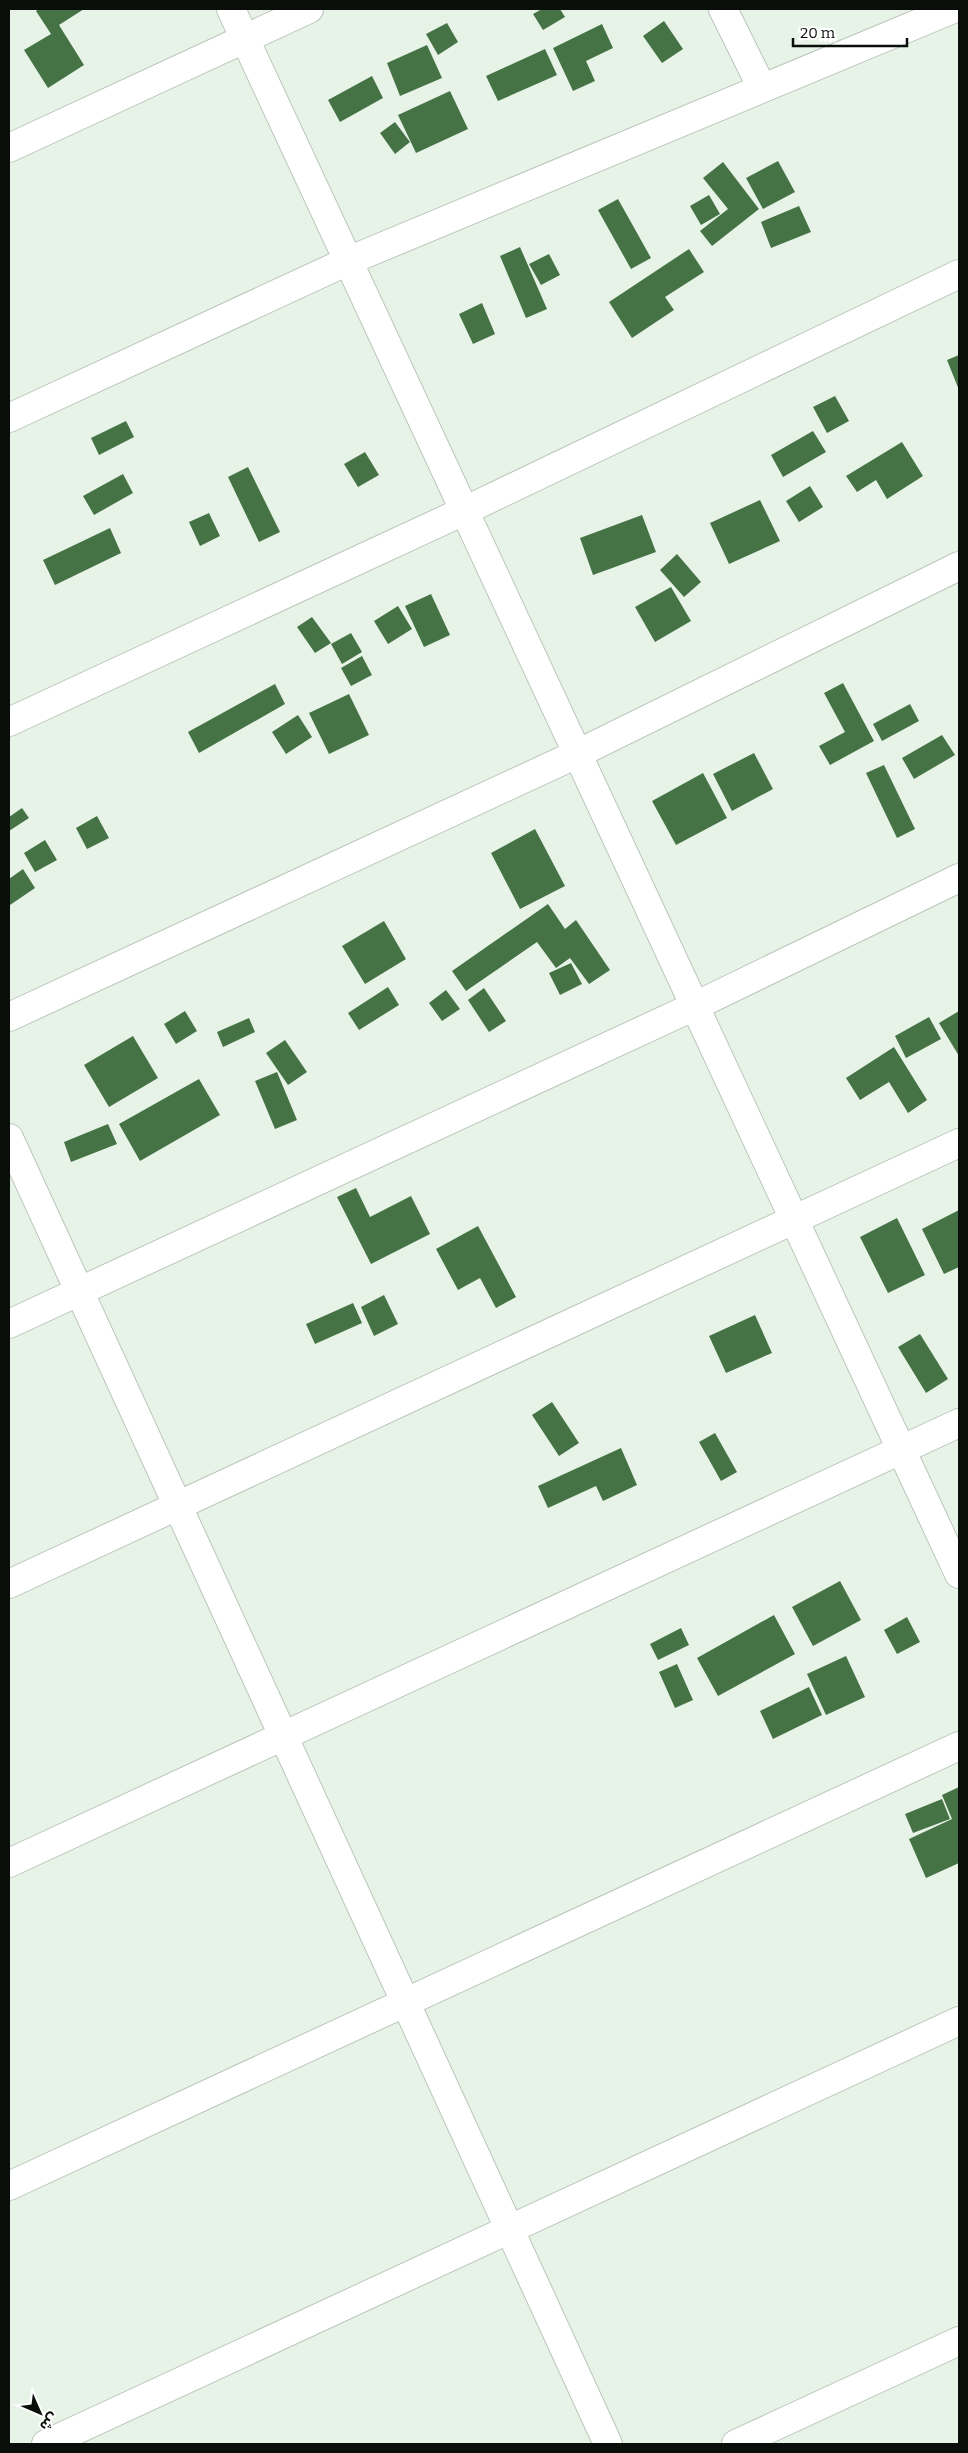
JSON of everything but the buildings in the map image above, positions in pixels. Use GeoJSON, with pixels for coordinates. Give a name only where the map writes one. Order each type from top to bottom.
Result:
{"type":"FeatureCollection","features":[{"type":"Feature","properties":{"kind":"street"},"geometry":{"type":"LineString","coordinates":[[231,9],[959,1574]]}},
{"type":"Feature","properties":{"kind":"street"},"geometry":{"type":"LineString","coordinates":[[9,148],[309,9]]}},
{"type":"Feature","properties":{"kind":"street"},"geometry":{"type":"LineString","coordinates":[[724,9],[762,88]]}},
{"type":"Feature","properties":{"kind":"street"},"geometry":{"type":"LineString","coordinates":[[9,418],[348,261],[762,88],[954,16]]}},
{"type":"Feature","properties":{"kind":"street"},"geometry":{"type":"LineString","coordinates":[[9,722],[464,511],[959,274]]}},
{"type":"Feature","properties":{"kind":"street"},"geometry":{"type":"LineString","coordinates":[[9,1017],[577,754],[959,566]]}},
{"type":"Feature","properties":{"kind":"street"},"geometry":{"type":"LineString","coordinates":[[9,1324],[695,1006],[959,878]]}},
{"type":"Feature","properties":{"kind":"street"},"geometry":{"type":"LineString","coordinates":[[9,1138],[608,2444]]}},
{"type":"Feature","properties":{"kind":"street"},"geometry":{"type":"LineString","coordinates":[[9,1584],[959,1143]]}},
{"type":"Feature","properties":{"kind":"street"},"geometry":{"type":"LineString","coordinates":[[9,1863],[959,1423]]}},
{"type":"Feature","properties":{"kind":"street"},"geometry":{"type":"LineString","coordinates":[[9,2186],[959,1746]]}},
{"type":"Feature","properties":{"kind":"street"},"geometry":{"type":"LineString","coordinates":[[46,2444],[959,2022]]}},
{"type":"Feature","properties":{"kind":"street"},"geometry":{"type":"LineString","coordinates":[[736,2444],[959,2341]]}}]}
